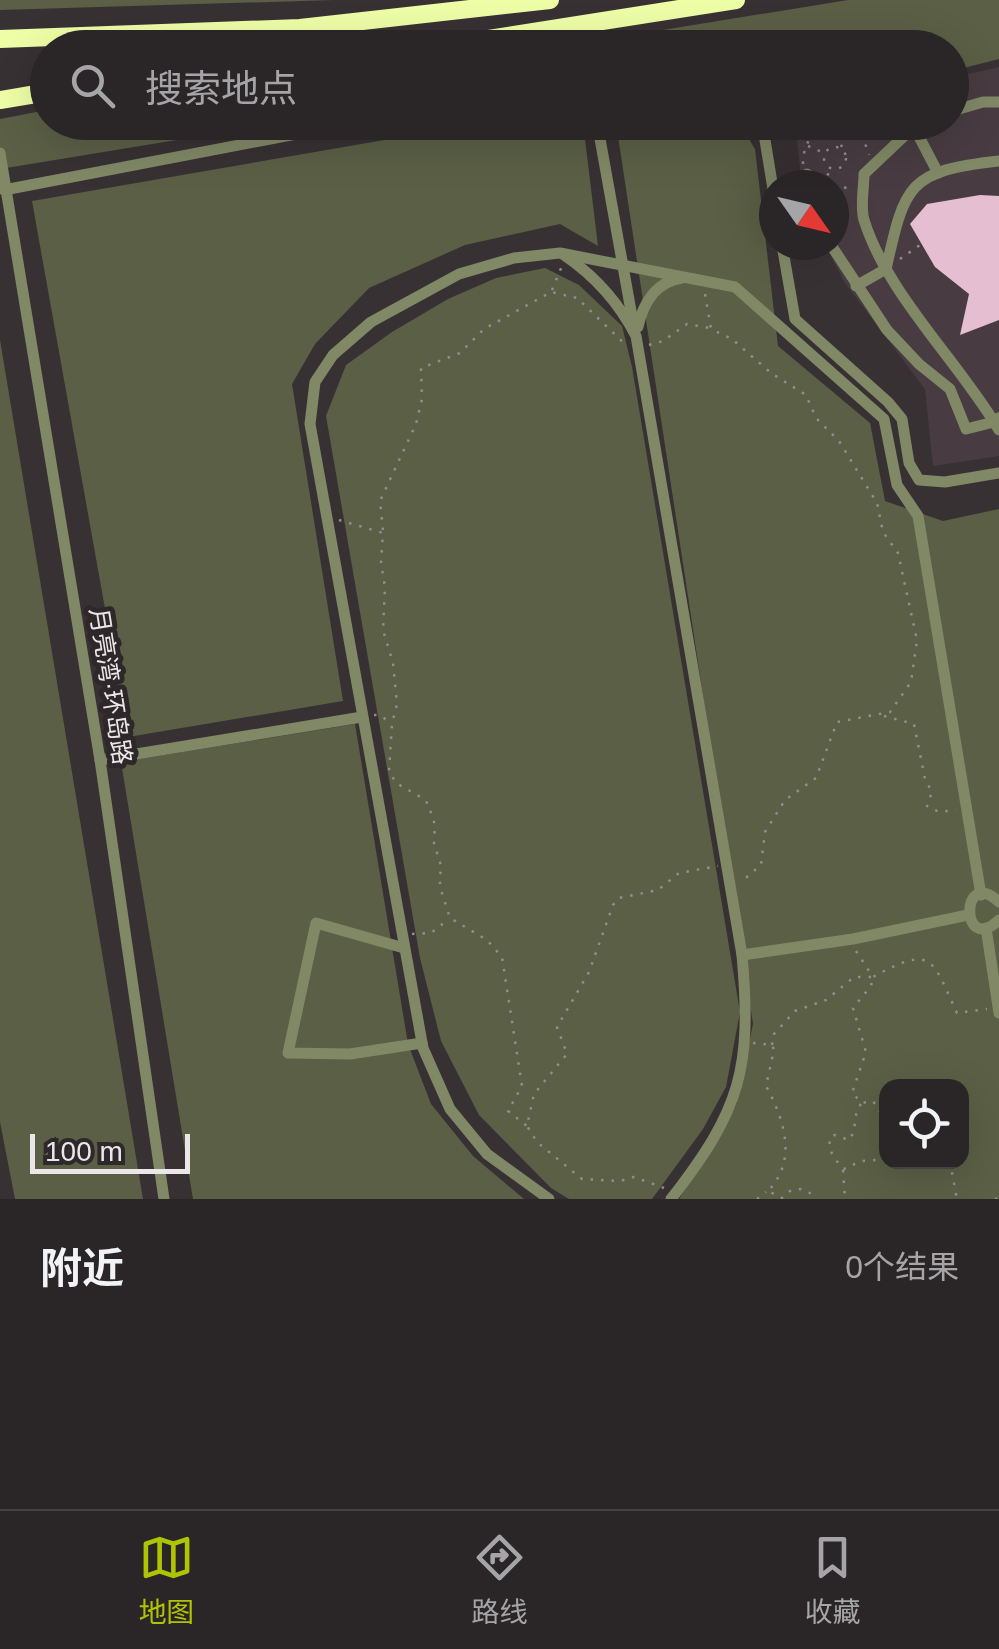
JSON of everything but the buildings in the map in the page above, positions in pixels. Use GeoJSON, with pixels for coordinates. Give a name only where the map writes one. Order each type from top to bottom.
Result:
{"type":"FeatureCollection","features":[{"type":"Feature","properties":{"kind":"highway"},"geometry":{"type":"LineString","coordinates":[[240,30],[300,28],[550,0]]}},
{"type":"Feature","properties":{"kind":"highway"},"geometry":{"type":"LineString","coordinates":[[572,30],[736,0]]}},
{"type":"Feature","properties":{"kind":"highway"},"geometry":{"type":"LineString","coordinates":[[0,38],[30,37]]}},
{"type":"Feature","properties":{"kind":"highway"},"geometry":{"type":"LineString","coordinates":[[0,100],[30,95]]}},
{"type":"Feature","properties":{"kind":"street"},"geometry":{"type":"LineString","coordinates":[[969,106],[999,102]]}},
{"type":"Feature","properties":{"kind":"street"},"geometry":{"type":"LineString","coordinates":[[4,190],[265,140]]}},
{"type":"Feature","properties":{"kind":"street"},"geometry":{"type":"LineString","coordinates":[[601,140],[727,864],[748,1018],[735,1097],[700,1161],[674,1195]]}},
{"type":"Feature","properties":{"kind":"street"},"geometry":{"type":"LineString","coordinates":[[765,140],[770,170]]}},
{"type":"Feature","properties":{"kind":"street"},"geometry":{"type":"LineString","coordinates":[[840,260],[887,330],[950,389],[966,429],[998,423],[886,269],[863,217],[864,174],[900,140]]}},
{"type":"Feature","properties":{"kind":"street"},"geometry":{"type":"LineString","coordinates":[[923,140],[938,173]]}},
{"type":"Feature","properties":{"kind":"street","name":"月亮湾·环岛路"},"geometry":{"type":"LineString","coordinates":[[0,153],[100,760],[164,1199]]}},
{"type":"Feature","properties":{"kind":"street"},"geometry":{"type":"LineString","coordinates":[[856,286],[886,269],[904,199],[926,176],[959,166],[999,161]]}},
{"type":"Feature","properties":{"kind":"street"},"geometry":{"type":"LineString","coordinates":[[563,255],[586,270],[607,293],[637,343]]}},
{"type":"Feature","properties":{"kind":"street"},"geometry":{"type":"LineString","coordinates":[[548,1199],[488,1154],[450,1109],[422,1043],[310,424],[314,382],[333,355],[372,322],[460,274],[514,258],[563,255],[688,276],[735,287],[884,419],[897,485],[918,516],[981,895]]}},
{"type":"Feature","properties":{"kind":"street"},"geometry":{"type":"LineString","coordinates":[[785,260],[795,319],[902,419],[909,463],[919,480],[945,482],[999,473]]}},
{"type":"Feature","properties":{"kind":"street"},"geometry":{"type":"LineString","coordinates":[[637,343],[640,316],[658,288],[669,280],[688,276]]}},
{"type":"Feature","properties":{"kind":"street"},"geometry":{"type":"LineString","coordinates":[[100,760],[362,717]]}},
{"type":"Feature","properties":{"kind":"street"},"geometry":{"type":"LineString","coordinates":[[999,902],[992,896],[981,895],[971,901],[968,914],[976,926],[986,928],[999,920]]}},
{"type":"Feature","properties":{"kind":"street"},"geometry":{"type":"LineString","coordinates":[[742,956],[968,914]]}},
{"type":"Feature","properties":{"kind":"street"},"geometry":{"type":"LineString","coordinates":[[402,941],[316,923],[288,1052],[350,1054],[422,1043]]}},
{"type":"Feature","properties":{"kind":"street"},"geometry":{"type":"LineString","coordinates":[[986,928],[999,1010]]}},
{"type":"Feature","properties":{"kind":"path"},"geometry":{"type":"LineString","coordinates":[[804,170],[806,145],[810,140]]}},
{"type":"Feature","properties":{"kind":"path"},"geometry":{"type":"LineString","coordinates":[[840,148],[844,140]]}},
{"type":"Feature","properties":{"kind":"path"},"geometry":{"type":"LineString","coordinates":[[849,186],[864,174],[869,155],[861,140]]}},
{"type":"Feature","properties":{"kind":"path"},"geometry":{"type":"LineString","coordinates":[[806,145],[825,154]]}},
{"type":"Feature","properties":{"kind":"path"},"geometry":{"type":"LineString","coordinates":[[831,148],[840,148],[846,155],[845,162],[840,168],[831,168],[824,162],[825,154],[831,148]]}},
{"type":"Feature","properties":{"kind":"path"},"geometry":{"type":"LineString","coordinates":[[886,269],[920,245]]}},
{"type":"Feature","properties":{"kind":"path"},"geometry":{"type":"LineString","coordinates":[[563,255],[561,275],[551,292],[484,329],[453,358],[421,368],[422,399],[416,424],[380,501],[384,533],[383,630],[393,662],[397,704],[389,771],[396,783],[428,804],[435,825],[441,890],[450,918],[486,940],[502,957],[522,1086],[508,1111],[582,1180],[620,1181],[634,1177],[674,1195]]}},
{"type":"Feature","properties":{"kind":"path"},"geometry":{"type":"LineString","coordinates":[[706,280],[704,298],[710,308],[712,328]]}},
{"type":"Feature","properties":{"kind":"path"},"geometry":{"type":"LineString","coordinates":[[551,292],[577,298],[629,348],[637,343],[663,341],[687,324],[712,328],[806,395],[816,418],[839,442],[877,503],[884,532],[898,553],[917,640],[911,682],[898,706],[883,716]]}},
{"type":"Feature","properties":{"kind":"path"},"geometry":{"type":"LineString","coordinates":[[327,520],[354,523],[384,533]]}},
{"type":"Feature","properties":{"kind":"path"},"geometry":{"type":"LineString","coordinates":[[362,717],[380,714],[392,724]]}},
{"type":"Feature","properties":{"kind":"path"},"geometry":{"type":"LineString","coordinates":[[730,887],[754,875],[761,865],[765,832],[785,800],[816,778],[836,722],[883,716],[914,724],[932,792],[927,806],[940,812],[968,809]]}},
{"type":"Feature","properties":{"kind":"path"},"geometry":{"type":"LineString","coordinates":[[527,1126],[534,1094],[567,1054],[557,1026],[589,972],[613,905],[619,898],[658,890],[679,873],[727,864]]}},
{"type":"Feature","properties":{"kind":"path"},"geometry":{"type":"LineString","coordinates":[[402,941],[431,932],[450,918]]}},
{"type":"Feature","properties":{"kind":"path"},"geometry":{"type":"LineString","coordinates":[[853,938],[856,951],[873,977],[871,986],[853,1008],[866,1052],[852,1093],[862,1103]]}},
{"type":"Feature","properties":{"kind":"path"},"geometry":{"type":"LineString","coordinates":[[757,1199],[780,1175],[786,1147],[779,1110],[766,1086],[774,1034],[795,1011],[826,1000],[854,977],[873,977],[914,957],[939,970],[957,1013],[999,1010]]}},
{"type":"Feature","properties":{"kind":"path"},"geometry":{"type":"LineString","coordinates":[[746,1042],[772,1045]]}},
{"type":"Feature","properties":{"kind":"path"},"geometry":{"type":"LineString","coordinates":[[845,1199],[844,1169],[832,1155],[828,1142],[835,1135],[848,1140],[854,1134],[856,1110],[862,1103],[873,1101],[879,1111]]}},
{"type":"Feature","properties":{"kind":"path"},"geometry":{"type":"LineString","coordinates":[[844,1169],[879,1157]]}},
{"type":"Feature","properties":{"kind":"path"},"geometry":{"type":"LineString","coordinates":[[951,1169],[957,1199]]}},
{"type":"Feature","properties":{"kind":"path"},"geometry":{"type":"LineString","coordinates":[[768,1191],[782,1198],[796,1189],[806,1190],[816,1199]]}},
{"type":"Feature","properties":{"kind":"shaded area"},"geometry":{"type":"Polygon","coordinates":[[[999,67],[999,456],[933,466],[925,389],[845,283],[833,260],[849,260],[849,170],[800,170],[797,140],[969,140],[969,74],[999,67]]]}},
{"type":"Feature","properties":{"kind":"green space"},"geometry":{"type":"Polygon","coordinates":[[[0,0],[334,0],[0,10],[0,0]]]}},
{"type":"Feature","properties":{"kind":"green space"},"geometry":{"type":"Polygon","coordinates":[[[848,0],[999,0],[999,59],[969,67],[969,30],[663,30],[848,0]]]}},
{"type":"Feature","properties":{"kind":"green space"},"geometry":{"type":"Polygon","coordinates":[[[30,113],[30,140],[177,140],[0,169],[0,119],[30,113]]]}},
{"type":"Feature","properties":{"kind":"green space"},"geometry":{"type":"Polygon","coordinates":[[[385,140],[585,140],[598,246],[560,224],[465,245],[369,288],[315,344],[292,384],[343,701],[128,737],[32,201],[385,140]]]}},
{"type":"Feature","properties":{"kind":"green space"},"geometry":{"type":"Polygon","coordinates":[[[619,140],[749,140],[755,149],[759,183],[759,260],[768,260],[778,346],[870,423],[885,501],[943,521],[999,509],[999,1199],[679,1199],[736,1105],[753,1024],[619,140]]]}},
{"type":"Feature","properties":{"kind":"green space"},"geometry":{"type":"Polygon","coordinates":[[[545,268],[579,285],[622,326],[740,1012],[726,1087],[703,1129],[652,1199],[569,1199],[551,1188],[479,1115],[441,1041],[420,958],[326,416],[346,365],[392,332],[448,299],[496,278],[545,268]]]}},
{"type":"Feature","properties":{"kind":"green space"},"geometry":{"type":"Polygon","coordinates":[[[0,340],[143,1199],[15,1199],[0,1122],[0,340]]]}},
{"type":"Feature","properties":{"kind":"green space"},"geometry":{"type":"Polygon","coordinates":[[[355,724],[408,1044],[431,1104],[473,1156],[524,1199],[193,1199],[121,762],[355,724]]]}}]}
